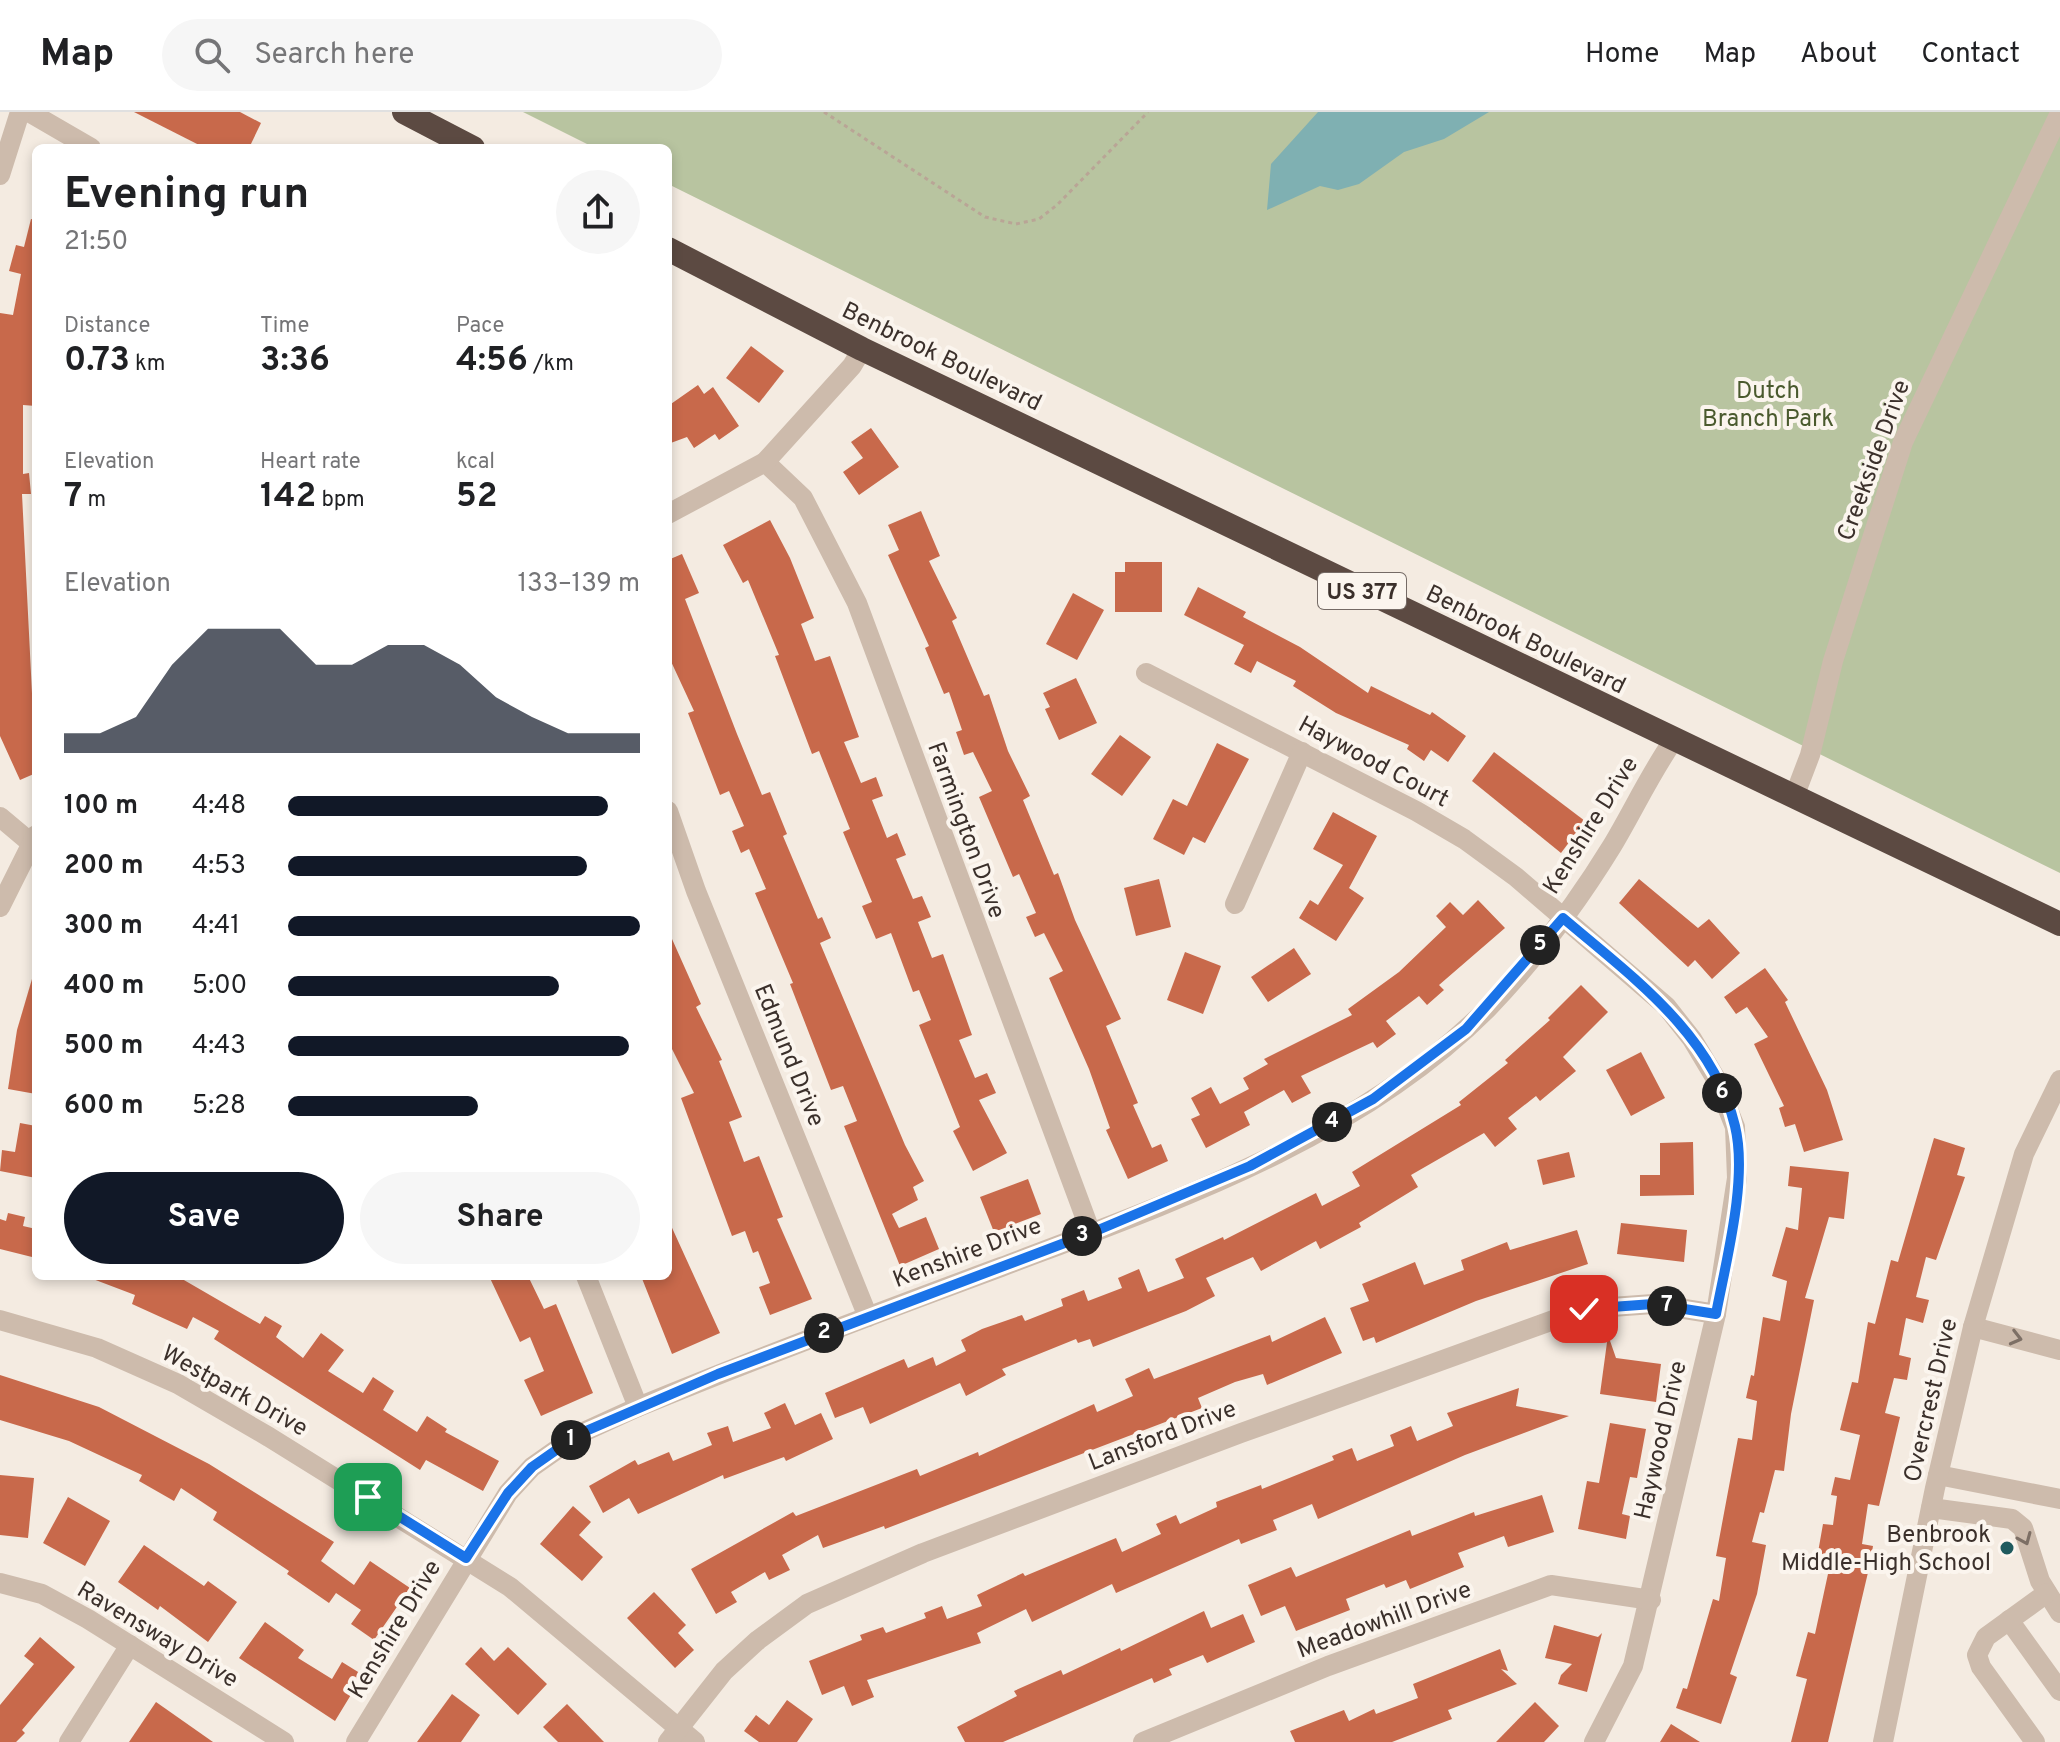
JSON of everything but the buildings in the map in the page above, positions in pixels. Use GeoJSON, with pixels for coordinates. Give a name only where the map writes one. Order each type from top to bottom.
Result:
{"type":"FeatureCollection","features":[{"type":"Feature","properties":{"kind":"highway"},"geometry":{"type":"LineString","coordinates":[[404,112],[465,144]]}},
{"type":"Feature","properties":{"kind":"highway","name":"Benbrook Boulevard"},"geometry":{"type":"LineString","coordinates":[[672,251],[862,349],[1673,741],[2060,924]]}},
{"type":"Feature","properties":{"kind":"street"},"geometry":{"type":"LineString","coordinates":[[0,175],[20,112]]}},
{"type":"Feature","properties":{"kind":"street"},"geometry":{"type":"LineString","coordinates":[[29,112],[84,144]]}},
{"type":"Feature","properties":{"kind":"street","name":"Creekside Drive"},"geometry":{"type":"LineString","coordinates":[[1794,797],[1810,755],[1833,661],[1903,442],[2060,113]]}},
{"type":"Feature","properties":{"kind":"street"},"geometry":{"type":"LineString","coordinates":[[672,512],[765,462],[852,366],[862,349]]}},
{"type":"Feature","properties":{"kind":"street","name":"Farmington Drive"},"geometry":{"type":"LineString","coordinates":[[765,462],[803,498],[857,603],[1091,1233]]}},
{"type":"Feature","properties":{"kind":"street","name":"Haywood Court"},"geometry":{"type":"LineString","coordinates":[[1146,673],[1464,839],[1516,877],[1563,918]]}},
{"type":"Feature","properties":{"kind":"street","name":"Kenshire Drive"},"geometry":{"type":"LineString","coordinates":[[356,1742],[466,1558],[508,1493],[532,1467],[579,1434],[638,1407],[1091,1233],[1250,1166],[1373,1099],[1466,1029],[1563,918],[1610,848],[1673,741]]}},
{"type":"Feature","properties":{"kind":"street"},"geometry":{"type":"LineString","coordinates":[[1235,904],[1302,752]]}},
{"type":"Feature","properties":{"kind":"street"},"geometry":{"type":"LineString","coordinates":[[0,817],[32,838]]}},
{"type":"Feature","properties":{"kind":"street","name":"Edmund Drive"},"geometry":{"type":"LineString","coordinates":[[672,822],[696,891],[868,1317]]}},
{"type":"Feature","properties":{"kind":"street"},"geometry":{"type":"LineString","coordinates":[[0,907],[32,841]]}},
{"type":"Feature","properties":{"kind":"street","name":"Haywood Drive"},"geometry":{"type":"LineString","coordinates":[[1563,918],[1666,1006],[1692,1039],[1716,1079],[1735,1127],[1735,1209],[1716,1314],[1651,1600],[1633,1666],[1594,1742]]}},
{"type":"Feature","properties":{"kind":"street","name":"Overcrest Drive"},"geometry":{"type":"LineString","coordinates":[[1883,1742],[1938,1475],[1973,1327],[2024,1154],[2060,1080]]}},
{"type":"Feature","properties":{"kind":"street"},"geometry":{"type":"LineString","coordinates":[[588,1280],[638,1407]]}},
{"type":"Feature","properties":{"kind":"street","name":"Lansford Drive"},"geometry":{"type":"LineString","coordinates":[[673,1735],[724,1671],[758,1640],[807,1604],[923,1553],[1241,1433],[1584,1309],[1653,1304],[1716,1314]]}},
{"type":"Feature","properties":{"kind":"street","name":"Westpark Drive"},"geometry":{"type":"LineString","coordinates":[[0,1320],[97,1348],[178,1384],[466,1558],[521,1596],[673,1735],[695,1742]]}},
{"type":"Feature","properties":{"kind":"street"},"geometry":{"type":"LineString","coordinates":[[1973,1327],[2060,1350]]}},
{"type":"Feature","properties":{"kind":"street"},"geometry":{"type":"LineString","coordinates":[[1938,1475],[2060,1499]]}},
{"type":"Feature","properties":{"kind":"street"},"geometry":{"type":"LineString","coordinates":[[1931,1508],[2012,1519],[2023,1528],[2047,1593],[2060,1613]]}},
{"type":"Feature","properties":{"kind":"street","name":"Ravensway Drive"},"geometry":{"type":"LineString","coordinates":[[0,1583],[42,1594],[130,1645],[284,1742]]}},
{"type":"Feature","properties":{"kind":"street","name":"Meadowhill Drive"},"geometry":{"type":"LineString","coordinates":[[1143,1742],[1328,1666],[1551,1585],[1651,1600]]}},
{"type":"Feature","properties":{"kind":"street"},"geometry":{"type":"LineString","coordinates":[[2035,1742],[1981,1667],[1977,1655],[1986,1637],[2047,1593]]}},
{"type":"Feature","properties":{"kind":"street"},"geometry":{"type":"LineString","coordinates":[[2009,1620],[2060,1691]]}},
{"type":"Feature","properties":{"kind":"street"},"geometry":{"type":"LineString","coordinates":[[69,1742],[130,1645]]}},
{"type":"Feature","properties":{"kind":"path"},"geometry":{"type":"LineString","coordinates":[[824,112],[985,217],[1016,224],[1039,219],[1057,205],[1148,112]]}},
{"type":"Feature","properties":{"kind":"green space","name":"Dutch Branch Park"},"geometry":{"type":"Polygon","coordinates":[[[523,112],[2060,112],[2060,873],[672,186],[672,144],[587,144],[523,112]]]}},
{"type":"Feature","properties":{"kind":"water"},"geometry":{"type":"Polygon","coordinates":[[[1318,112],[1489,112],[1444,139],[1404,152],[1359,184],[1338,190],[1320,186],[1267,210],[1271,164],[1318,112]]]}},
{"type":"Feature","properties":{"kind":"place","name":"Benbrook Middle-High School"},"geometry":{"type":"Point","coordinates":[2007,1548]}},
{"type":"Feature","properties":{"kind":"route"},"geometry":{"type":"LineString","coordinates":[[368,1497],[466,1558],[508,1493],[532,1467],[579,1434],[718,1374],[1091,1233],[1250,1166],[1373,1099],[1466,1029],[1563,918],[1666,1006],[1692,1039],[1716,1079],[1735,1127],[1735,1209],[1716,1314],[1653,1304],[1584,1309]]}}]}
